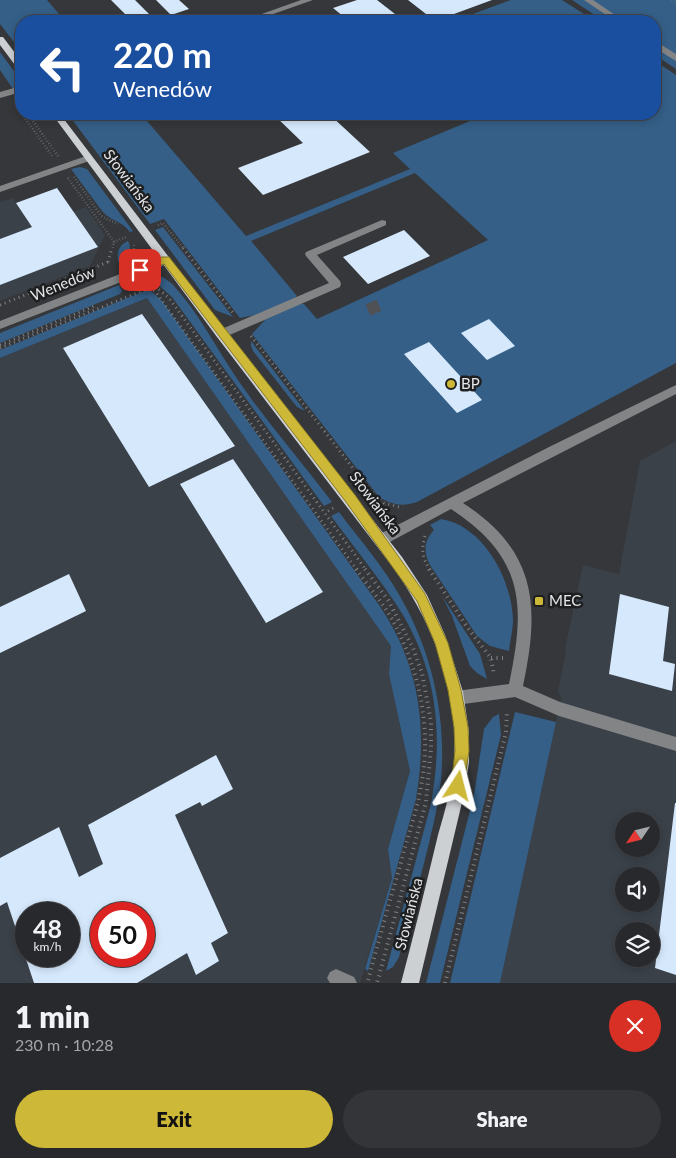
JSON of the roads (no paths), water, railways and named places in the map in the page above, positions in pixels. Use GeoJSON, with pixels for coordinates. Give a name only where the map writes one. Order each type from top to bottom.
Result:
{"type":"FeatureCollection","features":[{"type":"Feature","properties":{"kind":"main road"},"geometry":{"type":"LineString","coordinates":[[0,39],[15,59]]}},
{"type":"Feature","properties":{"kind":"main road","name":"Słowiańska"},"geometry":{"type":"LineString","coordinates":[[60,120],[221,334],[381,540],[411,582],[432,619],[450,667],[461,727],[462,751],[460,773],[430,907],[410,983]]}},
{"type":"Feature","properties":{"kind":"street"},"geometry":{"type":"LineString","coordinates":[[264,15],[309,0]]}},
{"type":"Feature","properties":{"kind":"street"},"geometry":{"type":"LineString","coordinates":[[588,0],[611,15]]}},
{"type":"Feature","properties":{"kind":"street"},"geometry":{"type":"LineString","coordinates":[[661,48],[676,58]]}},
{"type":"Feature","properties":{"kind":"street"},"geometry":{"type":"LineString","coordinates":[[0,95],[15,91]]}},
{"type":"Feature","properties":{"kind":"street"},"geometry":{"type":"LineString","coordinates":[[0,189],[89,158]]}},
{"type":"Feature","properties":{"kind":"street"},"geometry":{"type":"LineString","coordinates":[[221,334],[336,284],[310,254],[382,223]]}},
{"type":"Feature","properties":{"kind":"street","name":"Wenedów"},"geometry":{"type":"LineString","coordinates":[[0,325],[166,260]]}},
{"type":"Feature","properties":{"kind":"street"},"geometry":{"type":"LineString","coordinates":[[381,540],[676,389]]}},
{"type":"Feature","properties":{"kind":"street"},"geometry":{"type":"LineString","coordinates":[[452,503],[490,531],[510,557],[518,572],[526,600],[526,629],[514,690]]}},
{"type":"Feature","properties":{"kind":"street"},"geometry":{"type":"LineString","coordinates":[[456,698],[514,690],[559,709],[676,744]]}},
{"type":"Feature","properties":{"kind":"tunnel"},"geometry":{"type":"LineString","coordinates":[[368,310],[384,303]]}},
{"type":"Feature","properties":{"kind":"place","name":"BP"},"geometry":{"type":"Point","coordinates":[451,384]}},
{"type":"Feature","properties":{"kind":"place","name":"MEC"},"geometry":{"type":"Point","coordinates":[539,601]}}]}
